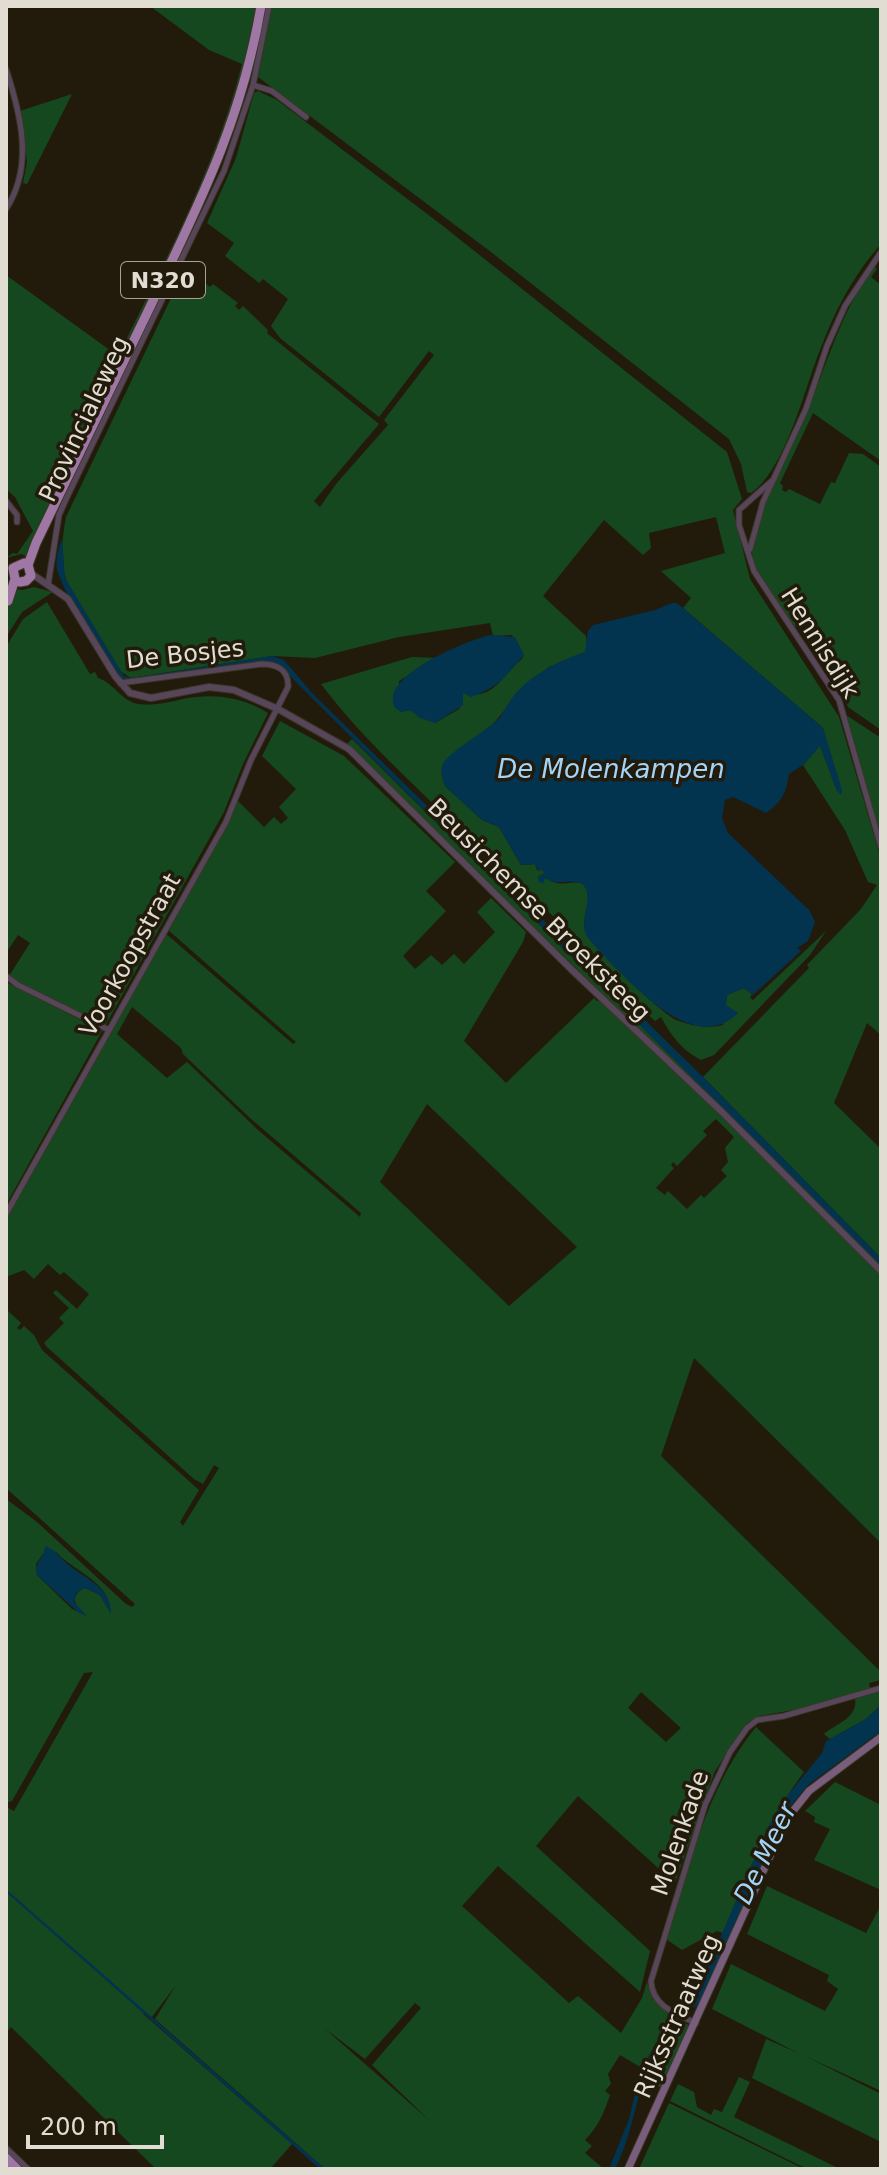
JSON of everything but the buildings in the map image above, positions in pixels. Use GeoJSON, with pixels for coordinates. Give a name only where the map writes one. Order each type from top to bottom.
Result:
{"type":"FeatureCollection","features":[{"type":"Feature","properties":{"kind":"highway","name":"Provincialeweg"},"geometry":{"type":"LineString","coordinates":[[7,603],[19,571],[36,543],[207,188],[253,58],[261,6]]}},
{"type":"Feature","properties":{"kind":"highway"},"geometry":{"type":"LineString","coordinates":[[6,2158],[17,2169]]}},
{"type":"Feature","properties":{"kind":"main road","name":"Rijksstraatweg"},"geometry":{"type":"LineString","coordinates":[[628,2169],[793,1811],[821,1780],[881,1737]]}},
{"type":"Feature","properties":{"kind":"street","name":"Provincialeweg"},"geometry":{"type":"LineString","coordinates":[[48,585],[59,515],[211,201],[253,85],[269,6]]}},
{"type":"Feature","properties":{"kind":"street"},"geometry":{"type":"LineString","coordinates":[[6,69],[16,103],[23,149],[18,185],[6,209]]}},
{"type":"Feature","properties":{"kind":"street"},"geometry":{"type":"LineString","coordinates":[[253,85],[272,91],[306,117]]}},
{"type":"Feature","properties":{"kind":"street","name":"Hennisdijk"},"geometry":{"type":"LineString","coordinates":[[749,554],[754,525],[806,409],[827,346],[845,306],[881,252]]}},
{"type":"Feature","properties":{"kind":"street","name":"Hennisdijk"},"geometry":{"type":"LineString","coordinates":[[774,479],[746,501],[738,513],[749,554],[754,571],[766,591],[839,700],[881,847]]}},
{"type":"Feature","properties":{"kind":"street"},"geometry":{"type":"LineString","coordinates":[[6,501],[17,515],[17,522]]}},
{"type":"Feature","properties":{"kind":"street","name":"De Bosjes"},"geometry":{"type":"LineString","coordinates":[[19,571],[68,599],[120,683],[271,664],[284,671],[288,681],[278,709]]}},
{"type":"Feature","properties":{"kind":"street","name":"Beusichemse Broeksteeg"},"geometry":{"type":"LineString","coordinates":[[120,683],[130,693],[143,698],[199,688],[227,689],[278,709],[349,749],[881,1271]]}},
{"type":"Feature","properties":{"kind":"street","name":"Voorkoopstraat"},"geometry":{"type":"LineString","coordinates":[[6,1214],[226,822],[251,760],[278,709]]}},
{"type":"Feature","properties":{"kind":"street"},"geometry":{"type":"LineString","coordinates":[[6,976],[109,1030]]}},
{"type":"Feature","properties":{"kind":"street","name":"Molenkade"},"geometry":{"type":"LineString","coordinates":[[696,2023],[662,2006],[654,1995],[651,1981],[705,1805],[730,1752],[747,1728],[757,1720],[798,1712],[881,1688]]}},
{"type":"Feature","properties":{"kind":"street"},"geometry":{"type":"LineString","coordinates":[[6,2148],[28,2169]]}},
{"type":"Feature","properties":{"kind":"green space"},"geometry":{"type":"Polygon","coordinates":[[[150,6],[259,6],[253,40],[216,164],[26,556],[21,554],[6,558],[17,554],[33,531],[15,497],[6,489],[6,275],[118,356],[204,176],[242,64],[209,50],[150,6]]]}},
{"type":"Feature","properties":{"kind":"green space"},"geometry":{"type":"Polygon","coordinates":[[[272,6],[881,6],[881,244],[840,304],[785,446],[764,481],[751,493],[747,492],[741,464],[729,439],[491,252],[258,77],[272,6]]]}},
{"type":"Feature","properties":{"kind":"green space"},"geometry":{"type":"Polygon","coordinates":[[[258,91],[277,100],[443,226],[727,452],[742,499],[733,510],[750,579],[839,717],[881,859],[881,1035],[867,1023],[834,1103],[881,1149],[881,1258],[703,1077],[809,968],[807,965],[861,909],[877,885],[868,882],[845,830],[803,765],[820,745],[837,791],[823,728],[683,608],[691,598],[661,571],[725,553],[716,517],[649,533],[651,548],[643,555],[604,520],[543,596],[586,636],[585,652],[549,667],[527,683],[494,723],[469,743],[445,786],[482,820],[499,827],[521,865],[535,864],[537,870],[543,869],[544,874],[539,876],[554,882],[583,884],[588,895],[585,931],[590,939],[628,979],[676,1020],[700,1026],[723,1025],[727,995],[744,988],[752,994],[750,998],[753,1000],[826,931],[810,955],[714,1055],[701,1060],[678,1042],[661,1017],[655,1021],[570,940],[574,935],[394,766],[356,727],[321,684],[412,657],[436,658],[399,681],[401,712],[410,710],[435,723],[459,709],[463,693],[490,690],[523,658],[512,635],[493,636],[490,623],[399,637],[315,658],[272,656],[131,678],[120,671],[74,596],[63,567],[66,517],[186,267],[210,287],[213,284],[238,303],[235,306],[239,310],[243,306],[268,330],[267,333],[379,424],[314,501],[320,507],[388,425],[384,420],[434,355],[429,351],[379,417],[280,338],[271,326],[288,299],[263,279],[259,283],[225,256],[234,243],[207,223],[236,158],[254,93],[258,91]]]}},
{"type":"Feature","properties":{"kind":"green space"},"geometry":{"type":"Polygon","coordinates":[[[72,94],[27,184],[23,183],[27,162],[20,111],[72,94]]]}},
{"type":"Feature","properties":{"kind":"green space"},"geometry":{"type":"Polygon","coordinates":[[[874,266],[877,269],[871,277],[881,285],[881,461],[813,413],[780,483],[782,490],[786,492],[789,489],[820,504],[831,482],[835,483],[849,453],[863,454],[881,467],[881,730],[848,707],[839,686],[798,627],[792,626],[767,591],[753,561],[752,551],[753,537],[764,503],[803,421],[843,322],[874,266]]]}},
{"type":"Feature","properties":{"kind":"green space"},"geometry":{"type":"Polygon","coordinates":[[[34,587],[52,592],[22,612],[6,637],[6,611],[17,589],[34,587]]]}},
{"type":"Feature","properties":{"kind":"green space"},"geometry":{"type":"Polygon","coordinates":[[[47,602],[90,674],[95,672],[98,678],[133,702],[156,704],[194,697],[217,697],[248,703],[268,713],[224,812],[105,1026],[23,986],[9,976],[30,943],[18,935],[6,953],[6,647],[23,619],[47,602]]]}},
{"type":"Feature","properties":{"kind":"green space"},"geometry":{"type":"Polygon","coordinates":[[[846,715],[881,738],[881,842],[846,715]]]}},
{"type":"Feature","properties":{"kind":"green space"},"geometry":{"type":"Polygon","coordinates":[[[280,721],[344,756],[455,862],[426,891],[446,911],[403,956],[415,969],[431,955],[442,965],[454,954],[464,964],[495,932],[477,912],[491,898],[526,932],[464,1041],[506,1083],[594,998],[602,1000],[723,1115],[881,1273],[881,1543],[694,1358],[661,1456],[881,1672],[881,1680],[869,1683],[870,1688],[805,1708],[759,1716],[747,1723],[715,1771],[675,1883],[578,1796],[536,1846],[650,1951],[640,1992],[498,1866],[462,1906],[569,2003],[578,1996],[621,2033],[642,1998],[647,1982],[653,1999],[672,2015],[642,2068],[620,2055],[608,2074],[611,2084],[605,2091],[610,2095],[608,2102],[597,2125],[585,2140],[592,2146],[585,2153],[604,2169],[325,2169],[155,2019],[176,1985],[152,2017],[142,2013],[292,2144],[270,2169],[156,2169],[11,2027],[6,2033],[6,1807],[14,1811],[93,1672],[84,1673],[12,1801],[8,1802],[6,1499],[37,1522],[126,1604],[132,1607],[135,1604],[6,1488],[6,1309],[21,1323],[17,1328],[20,1330],[24,1326],[34,1335],[42,1350],[199,1490],[180,1522],[183,1526],[219,1468],[214,1465],[203,1484],[194,1479],[47,1347],[44,1343],[64,1323],[59,1318],[69,1308],[53,1293],[56,1290],[77,1309],[89,1294],[64,1272],[60,1275],[48,1264],[34,1279],[24,1270],[6,1277],[6,1217],[164,932],[293,1044],[296,1042],[167,929],[238,801],[264,827],[274,817],[281,824],[288,818],[279,807],[296,789],[262,756],[280,721]],[[132,1007],[117,1034],[167,1078],[187,1062],[258,1130],[360,1217],[361,1213],[251,1119],[183,1054],[181,1048],[132,1007]],[[427,1104],[380,1182],[509,1306],[577,1247],[427,1104]],[[716,1119],[703,1131],[707,1135],[677,1166],[673,1162],[671,1165],[674,1168],[656,1188],[665,1195],[668,1191],[687,1209],[727,1176],[721,1170],[728,1162],[725,1148],[734,1137],[716,1119]],[[45,1551],[36,1564],[37,1575],[72,1609],[83,1614],[75,1600],[77,1593],[85,1588],[100,1595],[110,1612],[105,1593],[98,1585],[56,1552],[45,1551]],[[641,1692],[628,1708],[666,1742],[681,1728],[641,1692]],[[415,2003],[365,2059],[324,2028],[429,2120],[372,2065],[421,2008],[415,2003]]]}},
{"type":"Feature","properties":{"kind":"green space"},"geometry":{"type":"Polygon","coordinates":[[[352,739],[718,1102],[688,1077],[346,745],[352,739]]]}},
{"type":"Feature","properties":{"kind":"green space"},"geometry":{"type":"Polygon","coordinates":[[[6,982],[102,1031],[6,1205],[6,982]]]}},
{"type":"Feature","properties":{"kind":"green space"},"geometry":{"type":"Polygon","coordinates":[[[881,1691],[881,1705],[866,1719],[830,1739],[824,1734],[850,1716],[855,1699],[881,1691]]]}},
{"type":"Feature","properties":{"kind":"green space"},"geometry":{"type":"Polygon","coordinates":[[[756,1727],[804,1772],[768,1830],[723,1933],[717,1931],[682,1950],[666,1939],[701,1828],[724,1775],[756,1727]]]}},
{"type":"Feature","properties":{"kind":"green space"},"geometry":{"type":"Polygon","coordinates":[[[835,1782],[881,1805],[881,1890],[814,1860],[830,1829],[814,1822],[815,1817],[805,1811],[835,1782]]]}},
{"type":"Feature","properties":{"kind":"green space"},"geometry":{"type":"Polygon","coordinates":[[[767,1886],[866,1933],[881,1905],[881,2009],[878,2009],[881,2011],[881,2091],[803,2055],[881,2094],[881,2142],[752,2078],[766,2039],[798,2053],[712,2009],[731,1964],[825,2011],[838,1989],[827,1981],[829,1975],[747,1934],[767,1886]]]}},
{"type":"Feature","properties":{"kind":"green space"},"geometry":{"type":"Polygon","coordinates":[[[676,2017],[690,2026],[663,2088],[643,2082],[676,2017]]]}},
{"type":"Feature","properties":{"kind":"green space"},"geometry":{"type":"Polygon","coordinates":[[[739,2077],[750,2082],[734,2117],[840,2169],[807,2169],[670,2101],[678,2084],[694,2092],[697,2107],[711,2115],[714,2109],[722,2112],[739,2077]]]}},
{"type":"Feature","properties":{"kind":"green space"},"geometry":{"type":"Polygon","coordinates":[[[669,2103],[804,2169],[639,2169],[669,2103]]]}},
{"type":"Feature","properties":{"kind":"water"},"geometry":{"type":"Polygon","coordinates":[[[62,538],[65,578],[124,676],[131,678],[272,656],[284,660],[312,693],[703,1077],[881,1258],[881,1266],[282,668],[273,663],[125,681],[98,646],[60,579],[57,561],[62,538]]]}},
{"type":"Feature","properties":{"kind":"water","name":"De Molenkampen"},"geometry":{"type":"Polygon","coordinates":[[[677,603],[823,728],[842,790],[841,795],[820,746],[803,765],[789,774],[782,796],[766,813],[733,797],[725,800],[722,818],[728,833],[810,911],[815,922],[808,941],[797,948],[801,951],[753,995],[744,988],[727,995],[726,1005],[738,1013],[720,1024],[702,1026],[682,1021],[663,1010],[598,950],[584,927],[588,896],[583,884],[549,881],[546,877],[543,883],[539,882],[538,877],[544,874],[543,870],[539,871],[534,864],[521,865],[499,827],[482,820],[445,786],[442,774],[442,765],[448,757],[497,721],[515,695],[532,678],[563,660],[585,652],[588,631],[593,625],[677,603]]]}},
{"type":"Feature","properties":{"kind":"water"},"geometry":{"type":"Polygon","coordinates":[[[490,635],[515,637],[524,655],[495,685],[471,697],[463,693],[463,705],[435,723],[420,718],[410,710],[401,712],[395,708],[393,696],[411,672],[445,652],[490,635]]]}},
{"type":"Feature","properties":{"kind":"water"},"geometry":{"type":"Polygon","coordinates":[[[45,1546],[103,1591],[111,1614],[100,1595],[85,1588],[77,1592],[74,1602],[87,1616],[79,1613],[37,1575],[45,1546]]]}},
{"type":"Feature","properties":{"kind":"water","name":"De Meer"},"geometry":{"type":"Polygon","coordinates":[[[881,1705],[881,1731],[808,1785],[788,1809],[701,2004],[688,2010],[676,2009],[691,2001],[700,1984],[769,1825],[783,1801],[822,1753],[826,1741],[866,1719],[881,1705]]]}},
{"type":"Feature","properties":{"kind":"water"},"geometry":{"type":"Polygon","coordinates":[[[6,1889],[325,2169],[320,2169],[6,1889]]]}},
{"type":"Feature","properties":{"kind":"water"},"geometry":{"type":"Polygon","coordinates":[[[672,2015],[676,2017],[647,2071],[620,2158],[615,2169],[609,2169],[629,2119],[640,2072],[672,2015]]]}}]}
